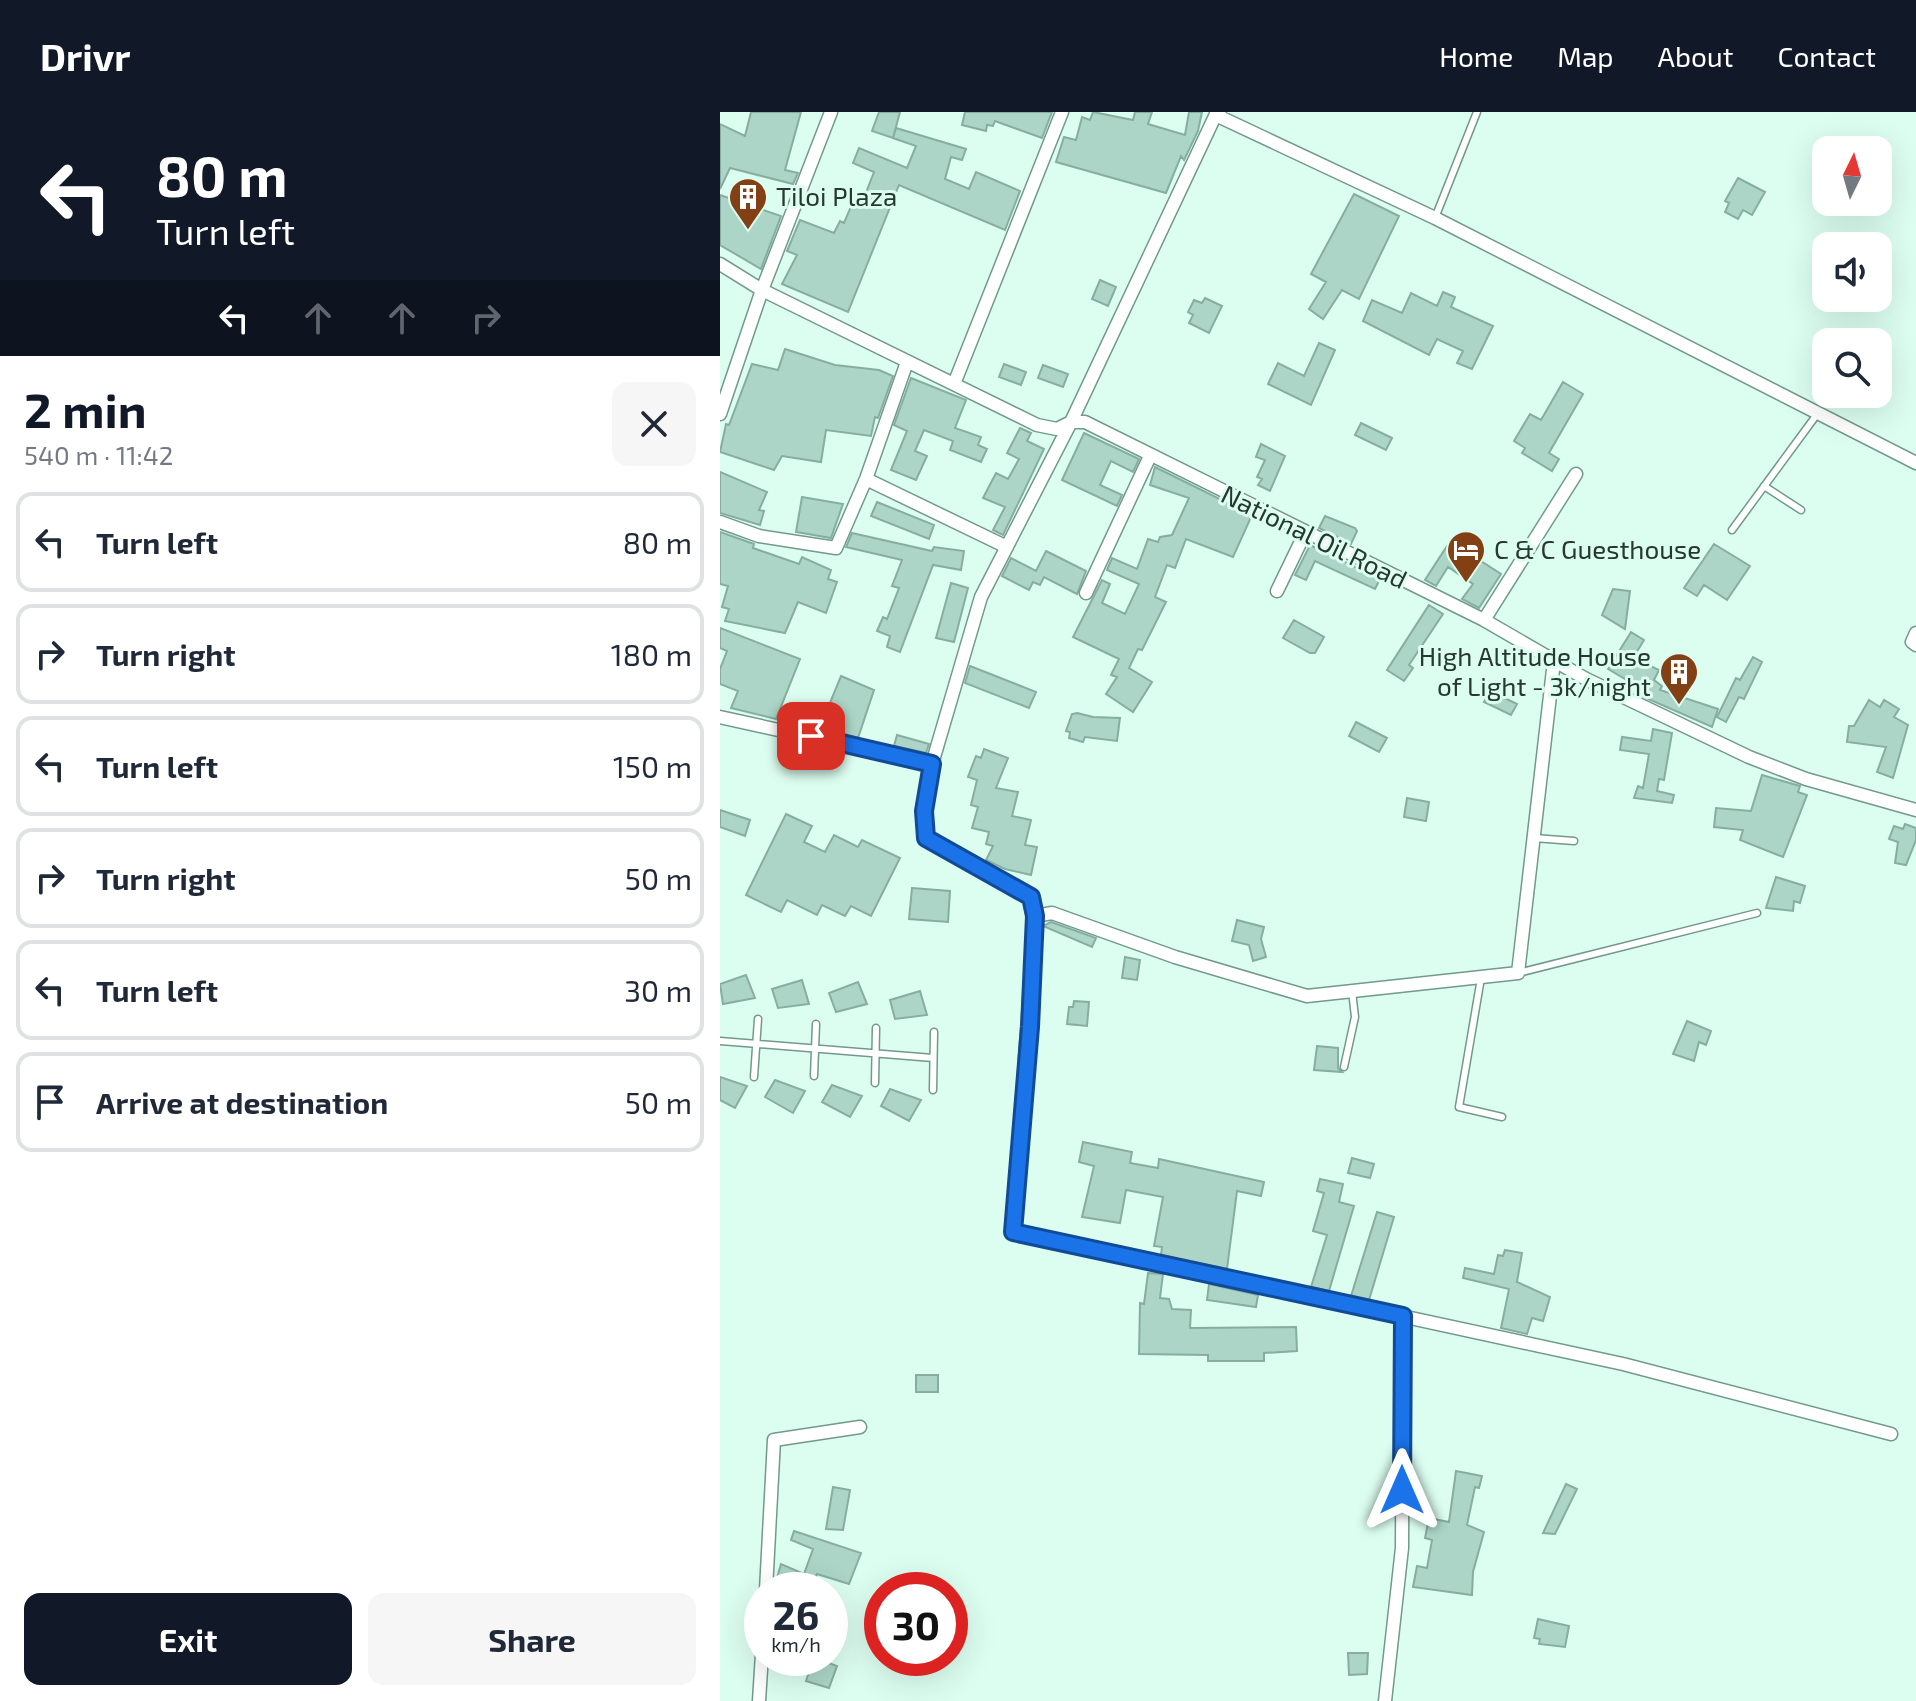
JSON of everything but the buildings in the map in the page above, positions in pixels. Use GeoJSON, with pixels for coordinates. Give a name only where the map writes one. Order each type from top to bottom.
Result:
{"type":"FeatureCollection","features":[{"type":"Feature","properties":{"kind":"street"},"geometry":{"type":"LineString","coordinates":[[720,414],[762,290],[831,112]]}},
{"type":"Feature","properties":{"kind":"street"},"geometry":{"type":"LineString","coordinates":[[954,384],[1062,112]]}},
{"type":"Feature","properties":{"kind":"street"},"geometry":{"type":"LineString","coordinates":[[1218,112],[1222,118],[1435,218],[1916,463]]}},
{"type":"Feature","properties":{"kind":"street"},"geometry":{"type":"LineString","coordinates":[[1218,112],[1071,422],[981,597],[932,764],[924,811],[926,838],[1031,897],[1035,916],[1013,1232],[1623,1364],[1891,1434]]}},
{"type":"Feature","properties":{"kind":"street","name":"National Oil Road"},"geometry":{"type":"LineString","coordinates":[[720,264],[762,290],[1037,425],[1057,429],[1071,422],[1085,422],[1484,620],[1554,661],[1749,757],[1806,779],[1916,810]]}},
{"type":"Feature","properties":{"kind":"street"},"geometry":{"type":"LineString","coordinates":[[720,522],[759,536],[836,548],[866,479],[907,362]]}},
{"type":"Feature","properties":{"kind":"street"},"geometry":{"type":"LineString","coordinates":[[1086,593],[1150,456]]}},
{"type":"Feature","properties":{"kind":"street"},"geometry":{"type":"LineString","coordinates":[[1484,620],[1576,474]]}},
{"type":"Feature","properties":{"kind":"street"},"geometry":{"type":"LineString","coordinates":[[866,479],[1007,547]]}},
{"type":"Feature","properties":{"kind":"street"},"geometry":{"type":"LineString","coordinates":[[1277,591],[1305,533]]}},
{"type":"Feature","properties":{"kind":"street"},"geometry":{"type":"LineString","coordinates":[[1916,633],[1912,642],[1916,645]]}},
{"type":"Feature","properties":{"kind":"street"},"geometry":{"type":"LineString","coordinates":[[1035,916],[1052,913],[1175,957],[1307,996],[1518,973],[1554,661]]}},
{"type":"Feature","properties":{"kind":"street"},"geometry":{"type":"LineString","coordinates":[[720,717],[932,764]]}},
{"type":"Feature","properties":{"kind":"street"},"geometry":{"type":"LineString","coordinates":[[1385,1701],[1402,1548],[1403,1316]]}},
{"type":"Feature","properties":{"kind":"street"},"geometry":{"type":"LineString","coordinates":[[767,1572],[774,1440],[860,1427]]}},
{"type":"Feature","properties":{"kind":"street"},"geometry":{"type":"LineString","coordinates":[[759,1701],[761,1676]]}},
{"type":"Feature","properties":{"kind":"lane"},"geometry":{"type":"LineString","coordinates":[[1435,218],[1477,112]]}},
{"type":"Feature","properties":{"kind":"lane"},"geometry":{"type":"LineString","coordinates":[[1732,530],[1818,413]]}},
{"type":"Feature","properties":{"kind":"lane"},"geometry":{"type":"LineString","coordinates":[[1764,486],[1801,510]]}},
{"type":"Feature","properties":{"kind":"lane"},"geometry":{"type":"LineString","coordinates":[[1534,838],[1574,841]]}},
{"type":"Feature","properties":{"kind":"lane"},"geometry":{"type":"LineString","coordinates":[[1518,973],[1757,913]]}},
{"type":"Feature","properties":{"kind":"lane"},"geometry":{"type":"LineString","coordinates":[[1481,978],[1459,1107],[1502,1117]]}},
{"type":"Feature","properties":{"kind":"lane"},"geometry":{"type":"LineString","coordinates":[[1344,1067],[1355,1017],[1352,991]]}},
{"type":"Feature","properties":{"kind":"lane"},"geometry":{"type":"LineString","coordinates":[[754,1077],[758,1019]]}},
{"type":"Feature","properties":{"kind":"lane"},"geometry":{"type":"LineString","coordinates":[[814,1076],[816,1024]]}},
{"type":"Feature","properties":{"kind":"lane"},"geometry":{"type":"LineString","coordinates":[[875,1083],[876,1028]]}},
{"type":"Feature","properties":{"kind":"lane"},"geometry":{"type":"LineString","coordinates":[[933,1090],[934,1032]]}},
{"type":"Feature","properties":{"kind":"lane"},"geometry":{"type":"LineString","coordinates":[[720,1041],[933,1058]]}},
{"type":"Feature","properties":{"kind":"place","name":"Tiloi Plaza"},"geometry":{"type":"Point","coordinates":[748,231]}},
{"type":"Feature","properties":{"kind":"place","name":"C & C Guesthouse"},"geometry":{"type":"Point","coordinates":[1466,584]}},
{"type":"Feature","properties":{"kind":"place","name":"High Altitude House of Light - 3k/night"},"geometry":{"type":"Point","coordinates":[1679,706]}},
{"type":"Feature","properties":{"kind":"route"},"geometry":{"type":"LineString","coordinates":[[811,736],[932,764],[924,811],[926,838],[1031,897],[1035,916],[1030,1027],[1013,1232],[1403,1316],[1402,1490]]}}]}
